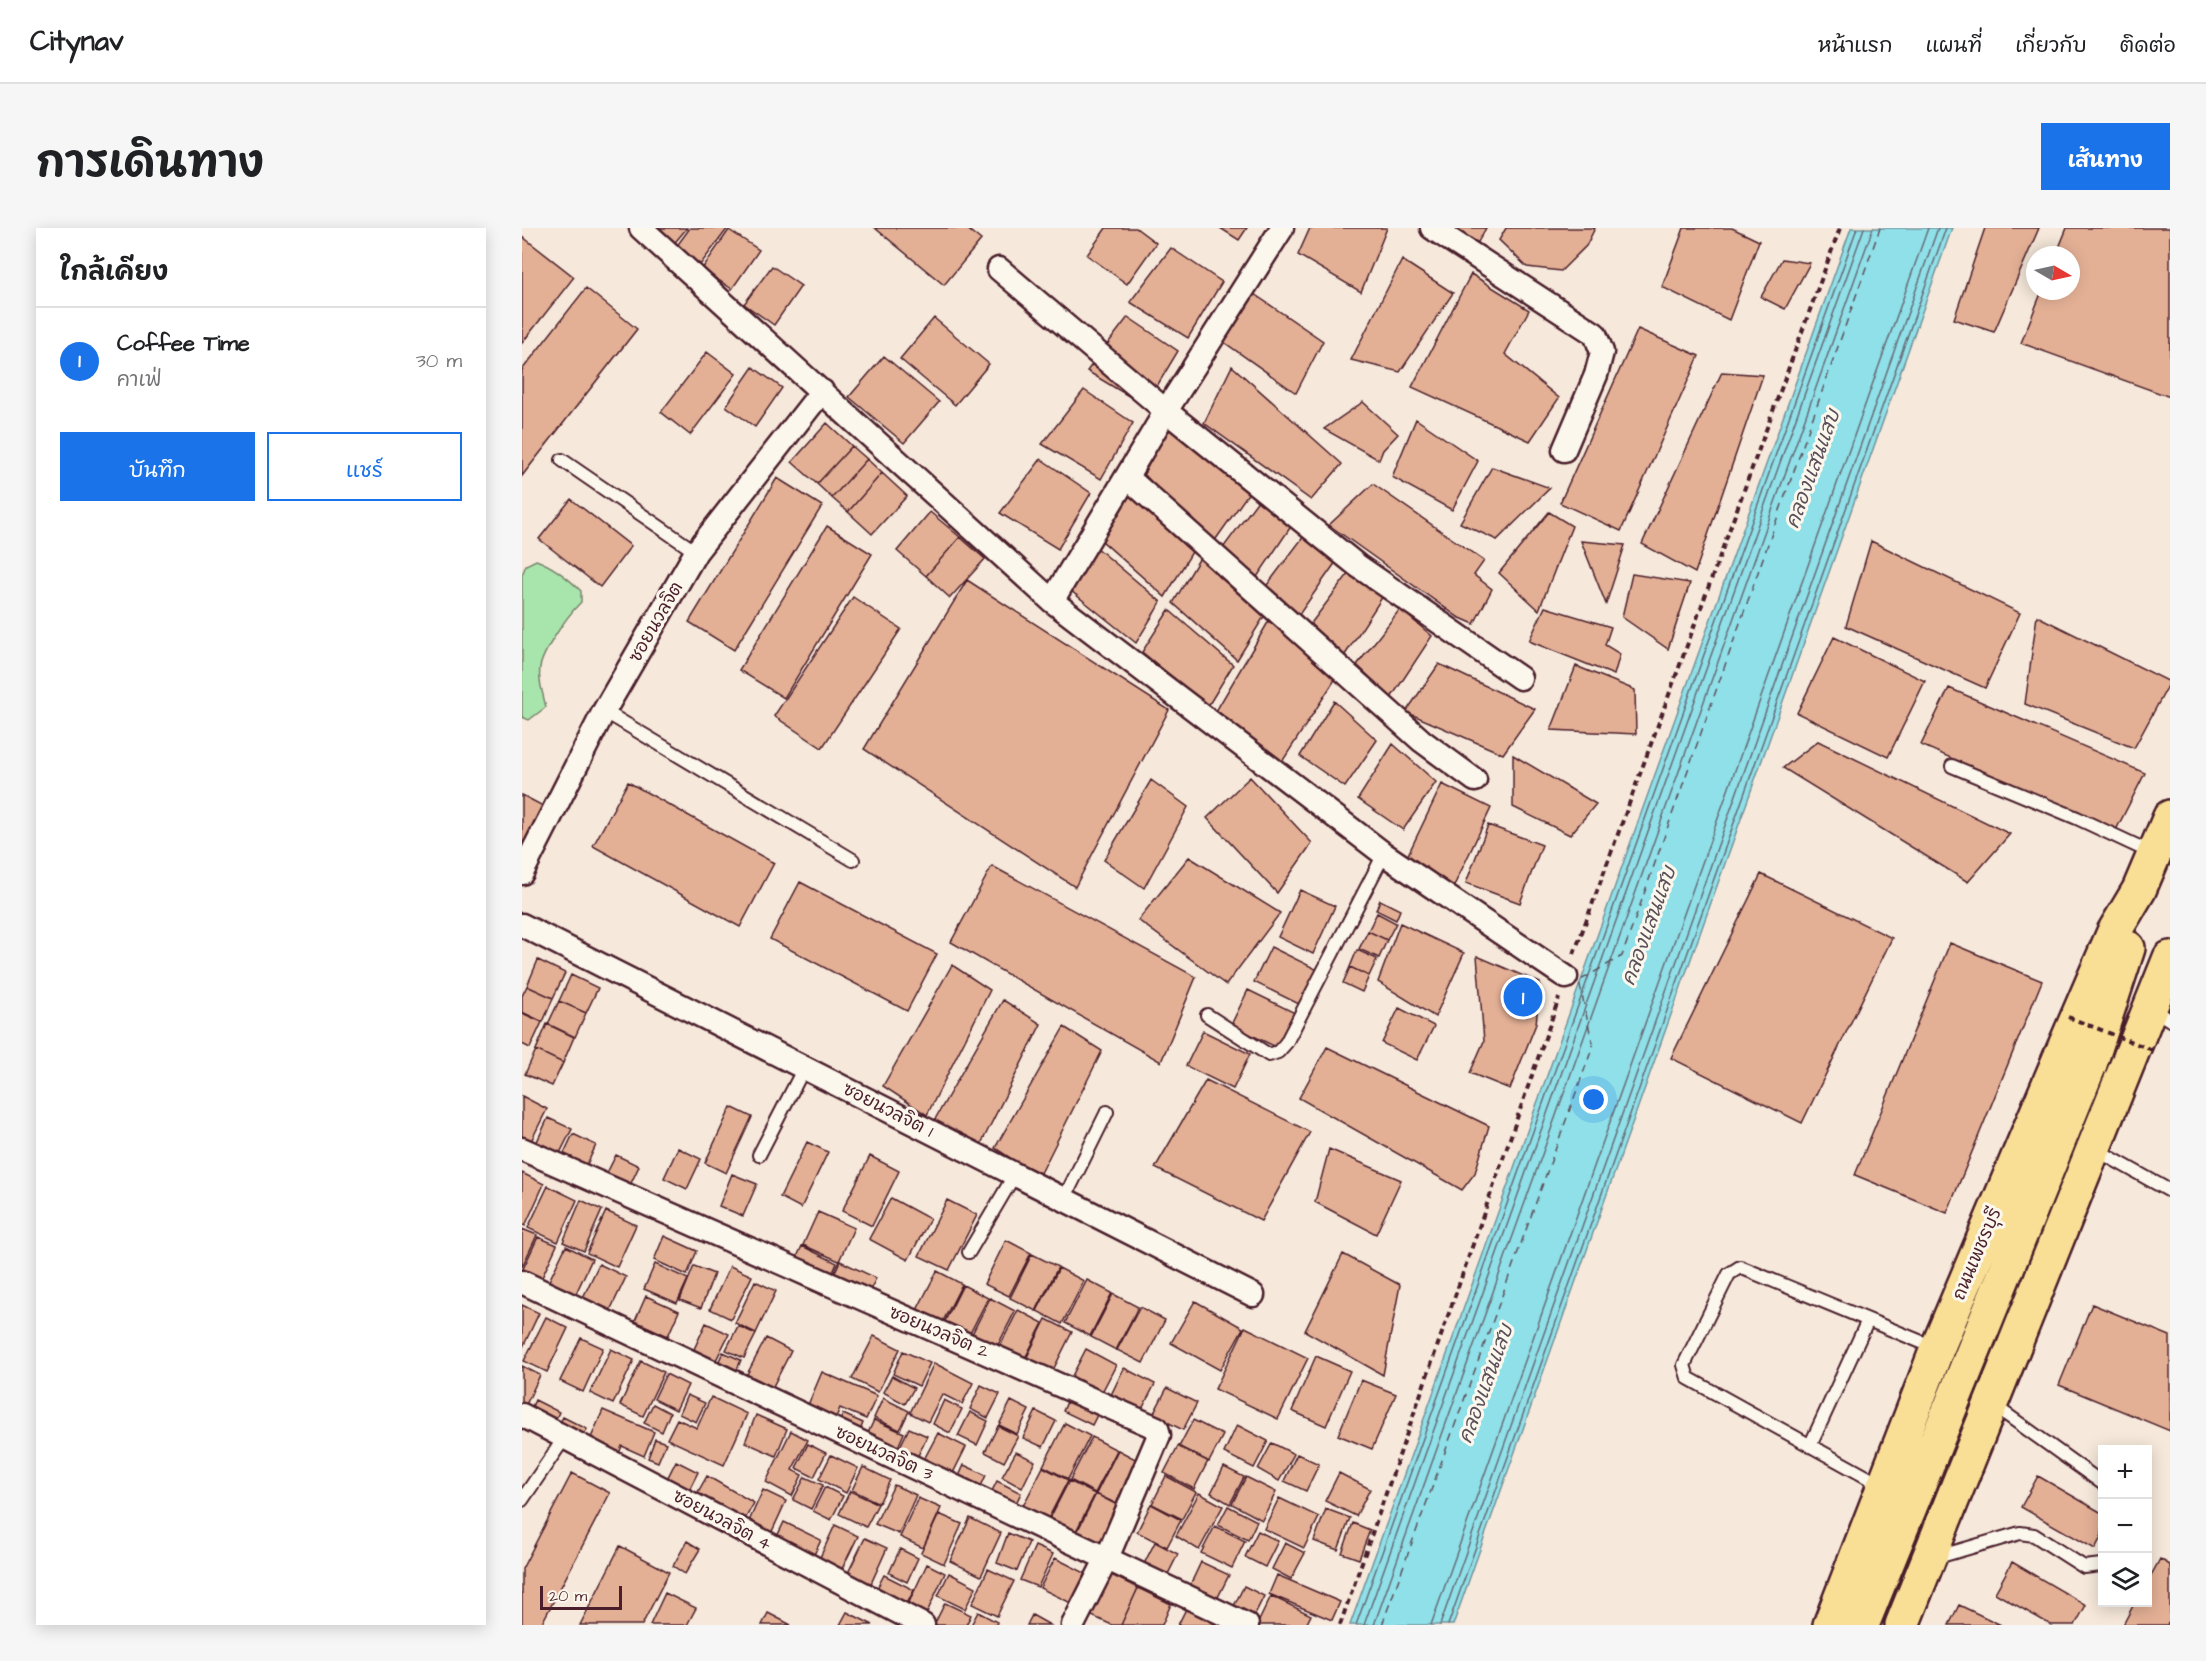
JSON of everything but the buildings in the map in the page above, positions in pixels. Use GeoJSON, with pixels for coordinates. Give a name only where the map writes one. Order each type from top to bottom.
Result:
{"type":"FeatureCollection","features":[{"type":"Feature","properties":{"kind":"main road","name":"ถนนเพชรบุรี"},"geometry":{"type":"LineString","coordinates":[[1830,1625],[1937,1349],[2114,932],[2139,890],[2170,817]]}},
{"type":"Feature","properties":{"kind":"main road","name":"ถนนเพชรบุรี"},"geometry":{"type":"LineString","coordinates":[[1862,1625],[2090,1064],[2128,947],[2139,890]]}},
{"type":"Feature","properties":{"kind":"main road"},"geometry":{"type":"LineString","coordinates":[[1902,1625],[2095,1149],[2160,1014],[2170,958]]}},
{"type":"Feature","properties":{"kind":"street"},"geometry":{"type":"LineString","coordinates":[[640,228],[1052,601],[1384,854],[1566,977]]}},
{"type":"Feature","properties":{"kind":"street"},"geometry":{"type":"LineString","coordinates":[[1052,601],[1166,411],[1282,228]]}},
{"type":"Feature","properties":{"kind":"street"},"geometry":{"type":"LineString","coordinates":[[1432,228],[1595,334],[1602,352],[1596,375],[1564,450]]}},
{"type":"Feature","properties":{"kind":"street"},"geometry":{"type":"LineString","coordinates":[[999,269],[1166,411],[1358,566],[1520,678]]}},
{"type":"Feature","properties":{"kind":"street","name":"ซอยนวลจิต"},"geometry":{"type":"LineString","coordinates":[[522,873],[604,711],[696,552],[822,391]]}},
{"type":"Feature","properties":{"kind":"street"},"geometry":{"type":"LineString","coordinates":[[1127,477],[1422,741],[1475,780]]}},
{"type":"Feature","properties":{"kind":"street","name":"ซอยนวลจิต 1"},"geometry":{"type":"LineString","coordinates":[[522,925],[1253,1295]]}},
{"type":"Feature","properties":{"kind":"street","name":"ซอยนวลจิต 2"},"geometry":{"type":"LineString","coordinates":[[522,1149],[1157,1428],[1160,1436],[1107,1558],[1073,1625]]}},
{"type":"Feature","properties":{"kind":"street","name":"ซอยนวลจิต 3"},"geometry":{"type":"LineString","coordinates":[[522,1282],[1247,1625]]}},
{"type":"Feature","properties":{"kind":"street","name":"ซอยนวลจิต 4"},"geometry":{"type":"LineString","coordinates":[[522,1415],[923,1625]]}},
{"type":"Feature","properties":{"kind":"lane"},"geometry":{"type":"LineString","coordinates":[[562,460],[696,552]]}},
{"type":"Feature","properties":{"kind":"lane"},"geometry":{"type":"LineString","coordinates":[[604,711],[853,860]]}},
{"type":"Feature","properties":{"kind":"lane"},"geometry":{"type":"LineString","coordinates":[[1952,766],[2077,818],[2154,854]]}},
{"type":"Feature","properties":{"kind":"lane"},"geometry":{"type":"LineString","coordinates":[[1207,1014],[1269,1055],[1278,1052],[1286,1043],[1384,854]]}},
{"type":"Feature","properties":{"kind":"lane"},"geometry":{"type":"LineString","coordinates":[[759,1155],[804,1068]]}},
{"type":"Feature","properties":{"kind":"lane"},"geometry":{"type":"LineString","coordinates":[[1064,1199],[1107,1112]]}},
{"type":"Feature","properties":{"kind":"lane"},"geometry":{"type":"LineString","coordinates":[[2095,1149],[2170,1191]]}},
{"type":"Feature","properties":{"kind":"lane"},"geometry":{"type":"LineString","coordinates":[[969,1252],[1015,1174]]}},
{"type":"Feature","properties":{"kind":"lane"},"geometry":{"type":"LineString","coordinates":[[1884,1486],[1688,1378],[1684,1365],[1729,1274],[1740,1267],[1937,1349]]}},
{"type":"Feature","properties":{"kind":"lane"},"geometry":{"type":"LineString","coordinates":[[1810,1446],[1868,1320]]}},
{"type":"Feature","properties":{"kind":"lane"},"geometry":{"type":"LineString","coordinates":[[1991,1404],[2098,1479]]}},
{"type":"Feature","properties":{"kind":"lane"},"geometry":{"type":"LineString","coordinates":[[522,1500],[565,1437]]}},
{"type":"Feature","properties":{"kind":"lane"},"geometry":{"type":"LineString","coordinates":[[1928,1560],[2020,1533],[2034,1535],[2084,1567],[2098,1566]]}},
{"type":"Feature","properties":{"kind":"path"},"geometry":{"type":"LineString","coordinates":[[1340,1625],[1566,977],[1840,228]]}},
{"type":"Feature","properties":{"kind":"path"},"geometry":{"type":"LineString","coordinates":[[2068,1017],[2155,1051]]}},
{"type":"Feature","properties":{"kind":"green space"},"geometry":{"type":"Polygon","coordinates":[[[536,560],[554,569],[576,586],[581,591],[581,602],[564,622],[544,655],[540,677],[546,707],[529,720],[522,717],[522,575],[526,565],[536,560]]]}},
{"type":"Feature","properties":{"kind":"water","name":"คลองแสนแสบ"},"geometry":{"type":"Polygon","coordinates":[[[1851,228],[1952,228],[1453,1625],[1350,1625],[1851,228]]]}},
{"type":"Feature","properties":{"kind":"ferry route"},"geometry":{"type":"LineString","coordinates":[[1382,1625],[1593,1046],[1579,981],[1622,956],[1880,228]]}},
{"type":"Feature","properties":{"kind":"place","name":"Coffee Time"},"geometry":{"type":"Point","coordinates":[1523,997]}}]}
